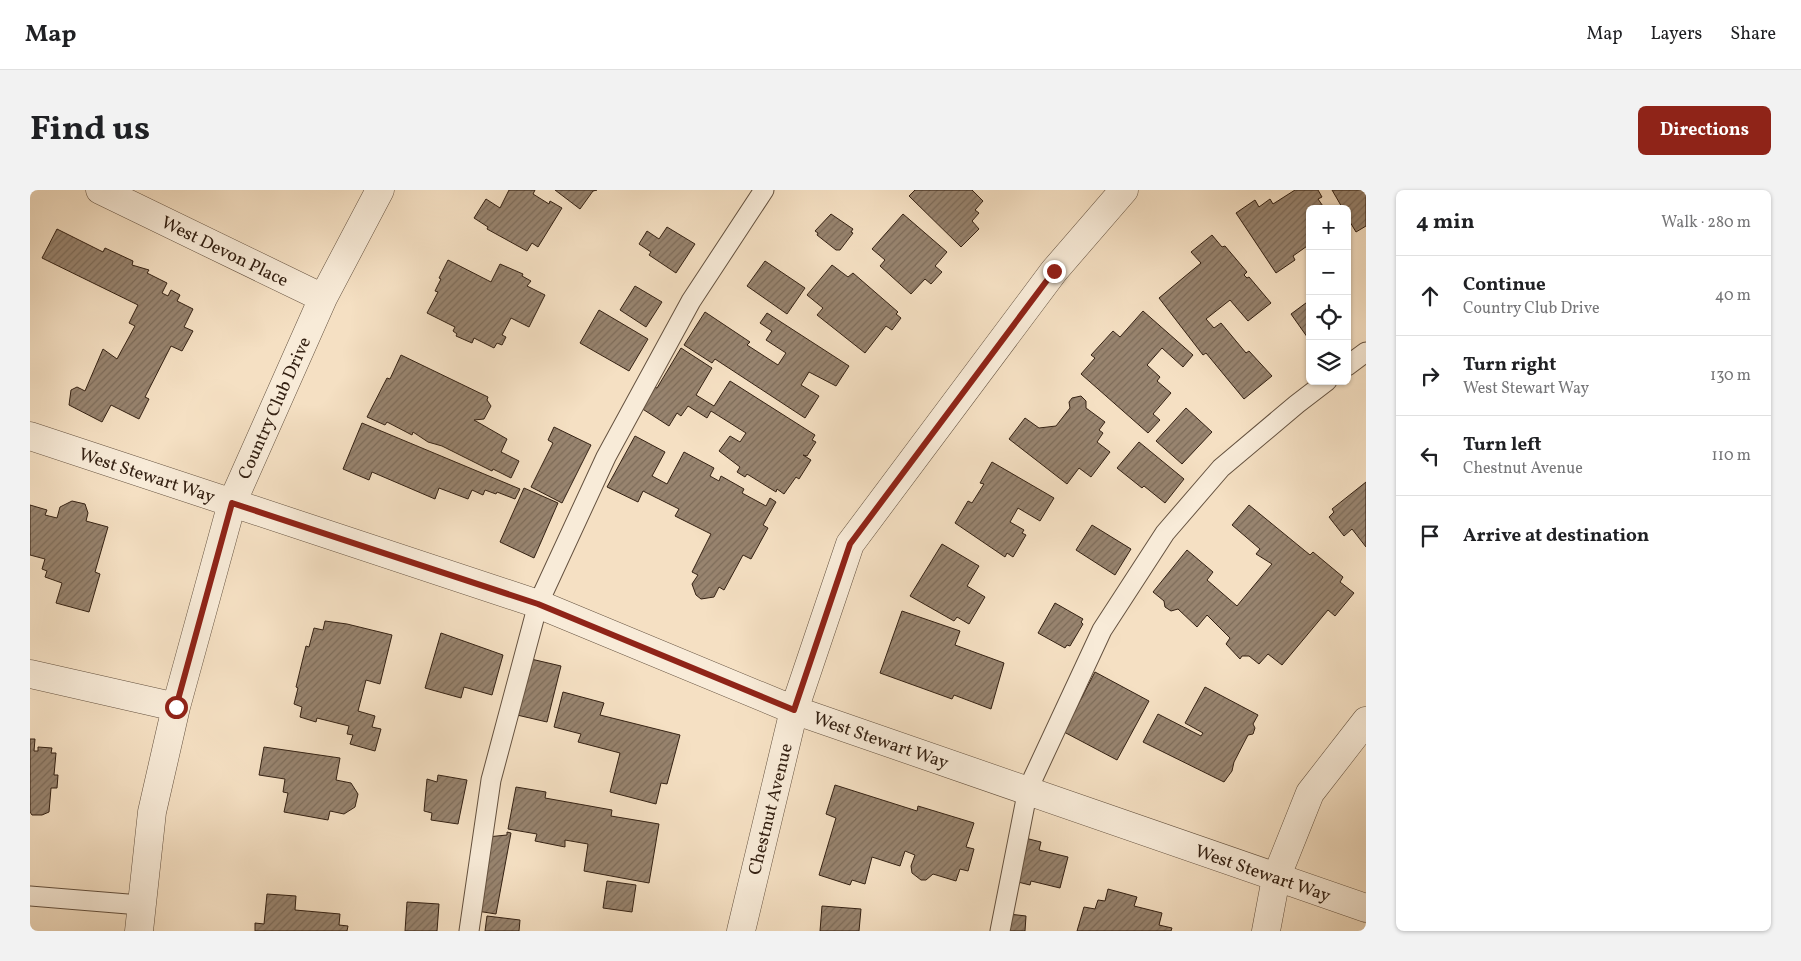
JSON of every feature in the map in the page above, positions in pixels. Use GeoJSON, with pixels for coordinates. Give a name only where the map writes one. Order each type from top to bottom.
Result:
{"type":"FeatureCollection","features":[{"type":"Feature","properties":{"kind":"street","name":"West Devon Place"},"geometry":{"type":"LineString","coordinates":[[100,190],[323,298]]}},
{"type":"Feature","properties":{"kind":"street","name":"Country Club Drive"},"geometry":{"type":"LineString","coordinates":[[140,918],[152,812],[176,707],[232,503],[323,298],[380,190]]}},
{"type":"Feature","properties":{"kind":"street","name":"Chestnut Avenue"},"geometry":{"type":"LineString","coordinates":[[741,931],[794,710],[850,544],[1054,271],[1124,190]]}},
{"type":"Feature","properties":{"kind":"street","name":"West Stewart Way"},"geometry":{"type":"LineString","coordinates":[[30,436],[538,604],[794,710],[1366,908]]}},
{"type":"Feature","properties":{"kind":"street"},"geometry":{"type":"LineString","coordinates":[[30,674],[176,707]]}},
{"type":"Feature","properties":{"kind":"street"},"geometry":{"type":"LineString","coordinates":[[1266,931],[1276,878],[1310,793],[1366,721]]}},
{"type":"Feature","properties":{"kind":"lane"},"geometry":{"type":"LineString","coordinates":[[469,931],[491,780],[538,604],[606,456],[691,301],[764,190]]}},
{"type":"Feature","properties":{"kind":"lane"},"geometry":{"type":"LineString","coordinates":[[1351,363],[1366,352]]}},
{"type":"Feature","properties":{"kind":"lane"},"geometry":{"type":"LineString","coordinates":[[1000,931],[1028,790],[1102,630],[1165,533],[1221,468],[1322,385]]}},
{"type":"Feature","properties":{"kind":"lane"},"geometry":{"type":"LineString","coordinates":[[30,896],[140,918]]}},
{"type":"Feature","properties":{"kind":"building"},"geometry":{"type":"Polygon","coordinates":[[[509,190],[535,190],[533,194],[549,204],[550,201],[562,208],[538,247],[532,243],[527,251],[487,229],[488,227],[474,218],[486,199],[500,208],[509,190]]]}},
{"type":"Feature","properties":{"kind":"building"},"geometry":{"type":"Polygon","coordinates":[[[555,190],[597,190],[593,191],[580,209],[555,190]]]}},
{"type":"Feature","properties":{"kind":"building"},"geometry":{"type":"Polygon","coordinates":[[[915,190],[972,190],[983,201],[975,210],[979,213],[972,221],[979,229],[961,247],[909,196],[915,190]]]}},
{"type":"Feature","properties":{"kind":"building"},"geometry":{"type":"Polygon","coordinates":[[[1295,190],[1318,190],[1322,197],[1318,199],[1322,205],[1306,205],[1306,247],[1293,256],[1295,260],[1276,273],[1236,213],[1255,200],[1259,207],[1270,199],[1273,204],[1295,190]]]}},
{"type":"Feature","properties":{"kind":"building"},"geometry":{"type":"Polygon","coordinates":[[[1332,190],[1366,190],[1366,226],[1356,232],[1351,224],[1351,205],[1341,205],[1332,190]]]}},
{"type":"Feature","properties":{"kind":"building"},"geometry":{"type":"Polygon","coordinates":[[[831,214],[853,229],[851,232],[853,233],[840,250],[836,250],[817,235],[818,233],[815,231],[831,214]]]}},
{"type":"Feature","properties":{"kind":"building"},"geometry":{"type":"Polygon","coordinates":[[[903,214],[947,252],[935,266],[942,272],[931,284],[925,279],[911,294],[880,266],[885,260],[872,249],[903,214]]]}},
{"type":"Feature","properties":{"kind":"building"},"geometry":{"type":"Polygon","coordinates":[[[667,227],[695,244],[676,273],[649,255],[651,252],[639,244],[647,231],[659,239],[667,227]]]}},
{"type":"Feature","properties":{"kind":"building"},"geometry":{"type":"Polygon","coordinates":[[[57,229],[103,252],[105,248],[133,261],[132,265],[149,270],[147,273],[167,283],[162,293],[168,296],[171,290],[180,295],[177,301],[193,309],[184,327],[193,331],[182,351],[171,346],[145,397],[149,399],[139,419],[111,405],[102,422],[69,405],[71,390],[77,387],[85,391],[103,349],[117,359],[135,326],[129,323],[138,305],[42,258],[57,229]]]}},
{"type":"Feature","properties":{"kind":"building"},"geometry":{"type":"Polygon","coordinates":[[[1212,235],[1222,247],[1225,246],[1247,272],[1244,275],[1247,278],[1249,277],[1271,303],[1248,321],[1230,300],[1206,319],[1214,328],[1221,323],[1246,353],[1249,351],[1272,376],[1244,399],[1206,353],[1203,355],[1159,298],[1201,263],[1191,252],[1212,235]]]}},
{"type":"Feature","properties":{"kind":"building"},"geometry":{"type":"Polygon","coordinates":[[[448,260],[491,282],[500,264],[523,274],[522,276],[531,281],[527,286],[545,295],[529,327],[511,318],[502,335],[506,337],[502,345],[497,343],[494,348],[474,338],[472,343],[456,336],[457,334],[453,331],[455,327],[427,313],[438,292],[435,291],[441,279],[439,278],[448,260]]]}},
{"type":"Feature","properties":{"kind":"building"},"geometry":{"type":"Polygon","coordinates":[[[765,261],[805,288],[787,314],[747,286],[765,261]]]}},
{"type":"Feature","properties":{"kind":"building"},"geometry":{"type":"Polygon","coordinates":[[[832,265],[848,277],[853,273],[898,312],[896,314],[901,318],[892,330],[886,326],[865,353],[817,315],[823,308],[807,295],[832,265]]]}},
{"type":"Feature","properties":{"kind":"building"},"geometry":{"type":"Polygon","coordinates":[[[635,286],[662,302],[646,327],[620,310],[635,286]]]}},
{"type":"Feature","properties":{"kind":"building"},"geometry":{"type":"Polygon","coordinates":[[[1306,303],[1306,335],[1291,314],[1306,303]]]}},
{"type":"Feature","properties":{"kind":"building"},"geometry":{"type":"Polygon","coordinates":[[[599,310],[648,339],[629,371],[580,343],[599,310]]]}},
{"type":"Feature","properties":{"kind":"building"},"geometry":{"type":"Polygon","coordinates":[[[1143,311],[1193,355],[1183,367],[1162,348],[1147,365],[1160,377],[1157,381],[1171,393],[1153,414],[1160,420],[1148,433],[1081,374],[1095,358],[1091,355],[1113,331],[1120,337],[1143,311]]]}},
{"type":"Feature","properties":{"kind":"building"},"geometry":{"type":"Polygon","coordinates":[[[705,312],[750,342],[747,345],[778,365],[786,353],[766,340],[772,331],[760,323],[767,313],[849,366],[836,386],[809,372],[801,385],[819,396],[805,418],[715,359],[712,363],[684,345],[705,312]]]}},
{"type":"Feature","properties":{"kind":"building"},"geometry":{"type":"Polygon","coordinates":[[[681,348],[712,368],[696,395],[714,406],[730,381],[815,435],[812,440],[816,442],[807,456],[803,455],[811,460],[799,479],[796,477],[784,494],[777,489],[776,492],[747,474],[745,477],[737,472],[740,467],[719,451],[730,436],[740,442],[746,433],[711,411],[707,418],[688,406],[681,416],[677,413],[669,426],[641,408],[654,387],[657,388],[681,348]]]}},
{"type":"Feature","properties":{"kind":"building"},"geometry":{"type":"Polygon","coordinates":[[[401,355],[488,397],[487,400],[491,406],[484,419],[474,420],[507,439],[501,452],[519,461],[511,478],[493,469],[492,471],[442,446],[428,442],[413,432],[412,435],[387,422],[385,425],[367,417],[387,378],[390,379],[401,355]]]}},
{"type":"Feature","properties":{"kind":"building"},"geometry":{"type":"Polygon","coordinates":[[[1081,396],[1086,401],[1086,408],[1105,422],[1099,430],[1103,433],[1097,442],[1110,452],[1091,477],[1079,468],[1067,484],[1009,439],[1025,418],[1039,428],[1056,426],[1070,408],[1069,402],[1072,398],[1081,396]]]}},
{"type":"Feature","properties":{"kind":"building"},"geometry":{"type":"Polygon","coordinates":[[[1186,408],[1212,432],[1182,464],[1156,441],[1186,408]]]}},
{"type":"Feature","properties":{"kind":"building"},"geometry":{"type":"Polygon","coordinates":[[[362,423],[520,489],[515,499],[497,492],[496,494],[485,490],[483,495],[472,490],[468,499],[439,488],[435,499],[372,472],[369,480],[343,469],[362,423]]]}},
{"type":"Feature","properties":{"kind":"building"},"geometry":{"type":"Polygon","coordinates":[[[554,427],[591,445],[562,503],[531,487],[553,443],[548,440],[554,427]]]}},
{"type":"Feature","properties":{"kind":"building"},"geometry":{"type":"Polygon","coordinates":[[[635,436],[665,452],[652,476],[667,484],[684,452],[714,468],[710,476],[719,481],[721,476],[744,489],[742,493],[766,506],[770,498],[776,502],[763,525],[768,528],[751,559],[743,555],[724,590],[719,587],[714,597],[701,599],[696,595],[692,584],[698,575],[692,572],[711,534],[675,516],[679,509],[643,491],[638,502],[607,487],[635,436]]]}},
{"type":"Feature","properties":{"kind":"building"},"geometry":{"type":"Polygon","coordinates":[[[1139,442],[1184,479],[1165,503],[1117,468],[1139,442]]]}},
{"type":"Feature","properties":{"kind":"building"},"geometry":{"type":"Polygon","coordinates":[[[992,462],[1054,498],[1040,521],[1018,508],[1010,522],[1024,530],[1022,533],[1026,535],[1013,557],[1007,553],[1005,557],[955,523],[968,501],[972,503],[984,484],[980,483],[992,462]]]}},
{"type":"Feature","properties":{"kind":"building"},"geometry":{"type":"Polygon","coordinates":[[[1366,482],[1366,547],[1352,529],[1344,536],[1329,517],[1334,512],[1332,509],[1366,482]]]}},
{"type":"Feature","properties":{"kind":"building"},"geometry":{"type":"Polygon","coordinates":[[[524,488],[558,503],[534,558],[500,542],[524,488]]]}},
{"type":"Feature","properties":{"kind":"building"},"geometry":{"type":"Polygon","coordinates":[[[72,501],[85,504],[88,513],[86,521],[108,527],[95,572],[100,574],[89,612],[56,603],[62,583],[45,577],[47,571],[42,569],[45,559],[30,555],[30,505],[47,510],[45,515],[57,518],[60,507],[72,501]]]}},
{"type":"Feature","properties":{"kind":"building"},"geometry":{"type":"Polygon","coordinates":[[[1249,505],[1310,555],[1313,552],[1343,577],[1340,582],[1354,593],[1335,616],[1328,610],[1282,665],[1268,654],[1259,664],[1249,656],[1242,656],[1240,659],[1226,644],[1230,638],[1207,615],[1197,627],[1178,609],[1171,611],[1165,607],[1164,601],[1153,592],[1187,550],[1213,572],[1207,580],[1237,606],[1272,564],[1256,554],[1260,549],[1232,525],[1249,505]]]}},
{"type":"Feature","properties":{"kind":"building"},"geometry":{"type":"Polygon","coordinates":[[[1092,525],[1131,549],[1115,575],[1076,550],[1092,525]]]}},
{"type":"Feature","properties":{"kind":"building"},"geometry":{"type":"Polygon","coordinates":[[[942,544],[979,566],[967,586],[985,597],[969,624],[957,617],[954,621],[910,596],[942,544]]]}},
{"type":"Feature","properties":{"kind":"building"},"geometry":{"type":"Polygon","coordinates":[[[1055,603],[1083,619],[1081,622],[1083,624],[1070,646],[1067,645],[1065,648],[1038,633],[1055,603]]]}},
{"type":"Feature","properties":{"kind":"building"},"geometry":{"type":"Polygon","coordinates":[[[902,611],[960,631],[955,645],[1004,663],[991,709],[954,695],[952,699],[880,673],[902,611]]]}},
{"type":"Feature","properties":{"kind":"building"},"geometry":{"type":"Polygon","coordinates":[[[325,621],[347,624],[392,635],[380,684],[366,680],[358,711],[375,716],[372,727],[381,729],[375,751],[350,744],[353,735],[347,734],[349,726],[317,718],[316,722],[300,717],[302,707],[294,704],[306,646],[309,647],[314,628],[323,630],[325,621]]]}},
{"type":"Feature","properties":{"kind":"building"},"geometry":{"type":"Polygon","coordinates":[[[441,633],[503,655],[492,695],[464,687],[461,698],[425,688],[441,633]]]}},
{"type":"Feature","properties":{"kind":"building"},"geometry":{"type":"Polygon","coordinates":[[[531,659],[561,666],[547,722],[517,715],[531,659]]]}},
{"type":"Feature","properties":{"kind":"building"},"geometry":{"type":"Polygon","coordinates":[[[1095,672],[1149,701],[1117,760],[1064,732],[1095,672]]]}},
{"type":"Feature","properties":{"kind":"building"},"geometry":{"type":"Polygon","coordinates":[[[1205,687],[1258,715],[1253,724],[1255,728],[1253,734],[1248,735],[1234,762],[1232,771],[1224,782],[1143,742],[1158,714],[1201,736],[1203,733],[1185,723],[1205,687]]]}},
{"type":"Feature","properties":{"kind":"building"},"geometry":{"type":"Polygon","coordinates":[[[563,692],[604,703],[600,715],[680,735],[667,784],[661,783],[656,804],[610,792],[620,753],[578,742],[581,734],[554,727],[563,692]]]}},
{"type":"Feature","properties":{"kind":"building"},"geometry":{"type":"Polygon","coordinates":[[[30,739],[35,739],[34,751],[38,751],[38,747],[52,748],[51,753],[56,753],[54,775],[58,775],[57,788],[51,788],[49,812],[42,815],[32,815],[30,812],[30,739]]]}},
{"type":"Feature","properties":{"kind":"building"},"geometry":{"type":"Polygon","coordinates":[[[264,747],[340,758],[336,780],[351,783],[358,794],[355,807],[344,814],[330,811],[328,820],[284,812],[288,793],[283,792],[285,779],[259,775],[264,747]]]}},
{"type":"Feature","properties":{"kind":"building"},"geometry":{"type":"Polygon","coordinates":[[[438,775],[467,780],[458,824],[431,820],[432,813],[424,811],[427,779],[437,782],[438,775]]]}},
{"type":"Feature","properties":{"kind":"building"},"geometry":{"type":"Polygon","coordinates":[[[835,785],[917,811],[918,806],[974,823],[966,847],[974,849],[968,871],[960,869],[956,881],[933,874],[926,880],[921,880],[912,873],[911,866],[915,855],[905,851],[900,866],[872,857],[865,884],[852,880],[850,885],[819,875],[836,818],[826,814],[835,785]]]}},
{"type":"Feature","properties":{"kind":"building"},"geometry":{"type":"Polygon","coordinates":[[[516,787],[546,792],[545,798],[612,810],[611,816],[659,824],[649,883],[584,871],[588,844],[565,840],[565,847],[535,841],[537,834],[508,829],[516,787]]]}},
{"type":"Feature","properties":{"kind":"building"},"geometry":{"type":"Polygon","coordinates":[[[507,832],[511,833],[496,914],[477,911],[487,837],[507,835],[507,832]]]}},
{"type":"Feature","properties":{"kind":"building"},"geometry":{"type":"Polygon","coordinates":[[[1025,838],[1041,842],[1039,850],[1068,857],[1060,888],[1031,881],[1030,885],[1014,881],[1025,838]]]}},
{"type":"Feature","properties":{"kind":"building"},"geometry":{"type":"Polygon","coordinates":[[[607,881],[636,885],[632,912],[603,908],[607,881]]]}},
{"type":"Feature","properties":{"kind":"building"},"geometry":{"type":"Polygon","coordinates":[[[1108,889],[1137,897],[1134,906],[1162,913],[1159,925],[1172,928],[1171,931],[1077,931],[1084,907],[1095,909],[1098,900],[1105,901],[1108,889]]]}},
{"type":"Feature","properties":{"kind":"building"},"geometry":{"type":"Polygon","coordinates":[[[267,894],[296,896],[295,910],[340,914],[339,925],[348,926],[347,931],[255,931],[255,923],[264,924],[267,894]]]}},
{"type":"Feature","properties":{"kind":"building"},"geometry":{"type":"Polygon","coordinates":[[[407,902],[439,904],[437,931],[405,931],[407,902]]]}},
{"type":"Feature","properties":{"kind":"building"},"geometry":{"type":"Polygon","coordinates":[[[822,906],[861,909],[859,931],[820,931],[822,906]]]}},
{"type":"Feature","properties":{"kind":"building"},"geometry":{"type":"Polygon","coordinates":[[[1009,914],[1026,916],[1025,931],[1008,931],[1009,914]]]}},
{"type":"Feature","properties":{"kind":"building"},"geometry":{"type":"Polygon","coordinates":[[[487,916],[520,920],[519,931],[485,931],[487,916]]]}},
{"type":"Feature","properties":{"kind":"route"},"geometry":{"type":"LineString","coordinates":[[176,707],[232,503],[538,604],[794,710],[850,544],[1054,271]]}}]}
